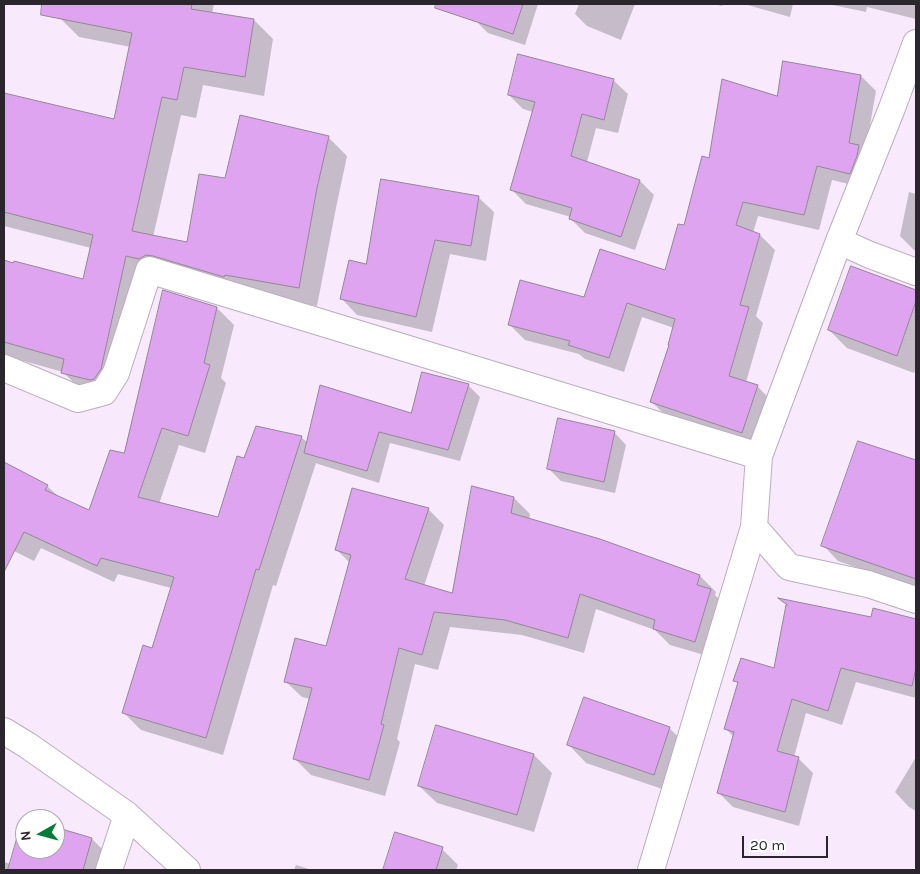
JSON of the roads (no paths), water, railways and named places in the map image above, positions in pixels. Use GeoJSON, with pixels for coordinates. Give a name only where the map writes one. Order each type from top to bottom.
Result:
{"type":"FeatureCollection","features":[{"type":"Feature","properties":{"kind":"street"},"geometry":{"type":"LineString","coordinates":[[651,870],[754,526],[759,456],[839,240],[916,43]]}},
{"type":"Feature","properties":{"kind":"street"},"geometry":{"type":"LineString","coordinates":[[839,240],[870,255],[916,272]]}},
{"type":"Feature","properties":{"kind":"street"},"geometry":{"type":"LineString","coordinates":[[4,368],[78,399],[104,392],[116,373],[149,270],[759,456]]}},
{"type":"Feature","properties":{"kind":"street"},"geometry":{"type":"LineString","coordinates":[[754,526],[789,568],[868,584],[916,600]]}},
{"type":"Feature","properties":{"kind":"street"},"geometry":{"type":"LineString","coordinates":[[4,731],[127,814],[187,870]]}},
{"type":"Feature","properties":{"kind":"street"},"geometry":{"type":"LineString","coordinates":[[109,870],[127,814]]}}]}
